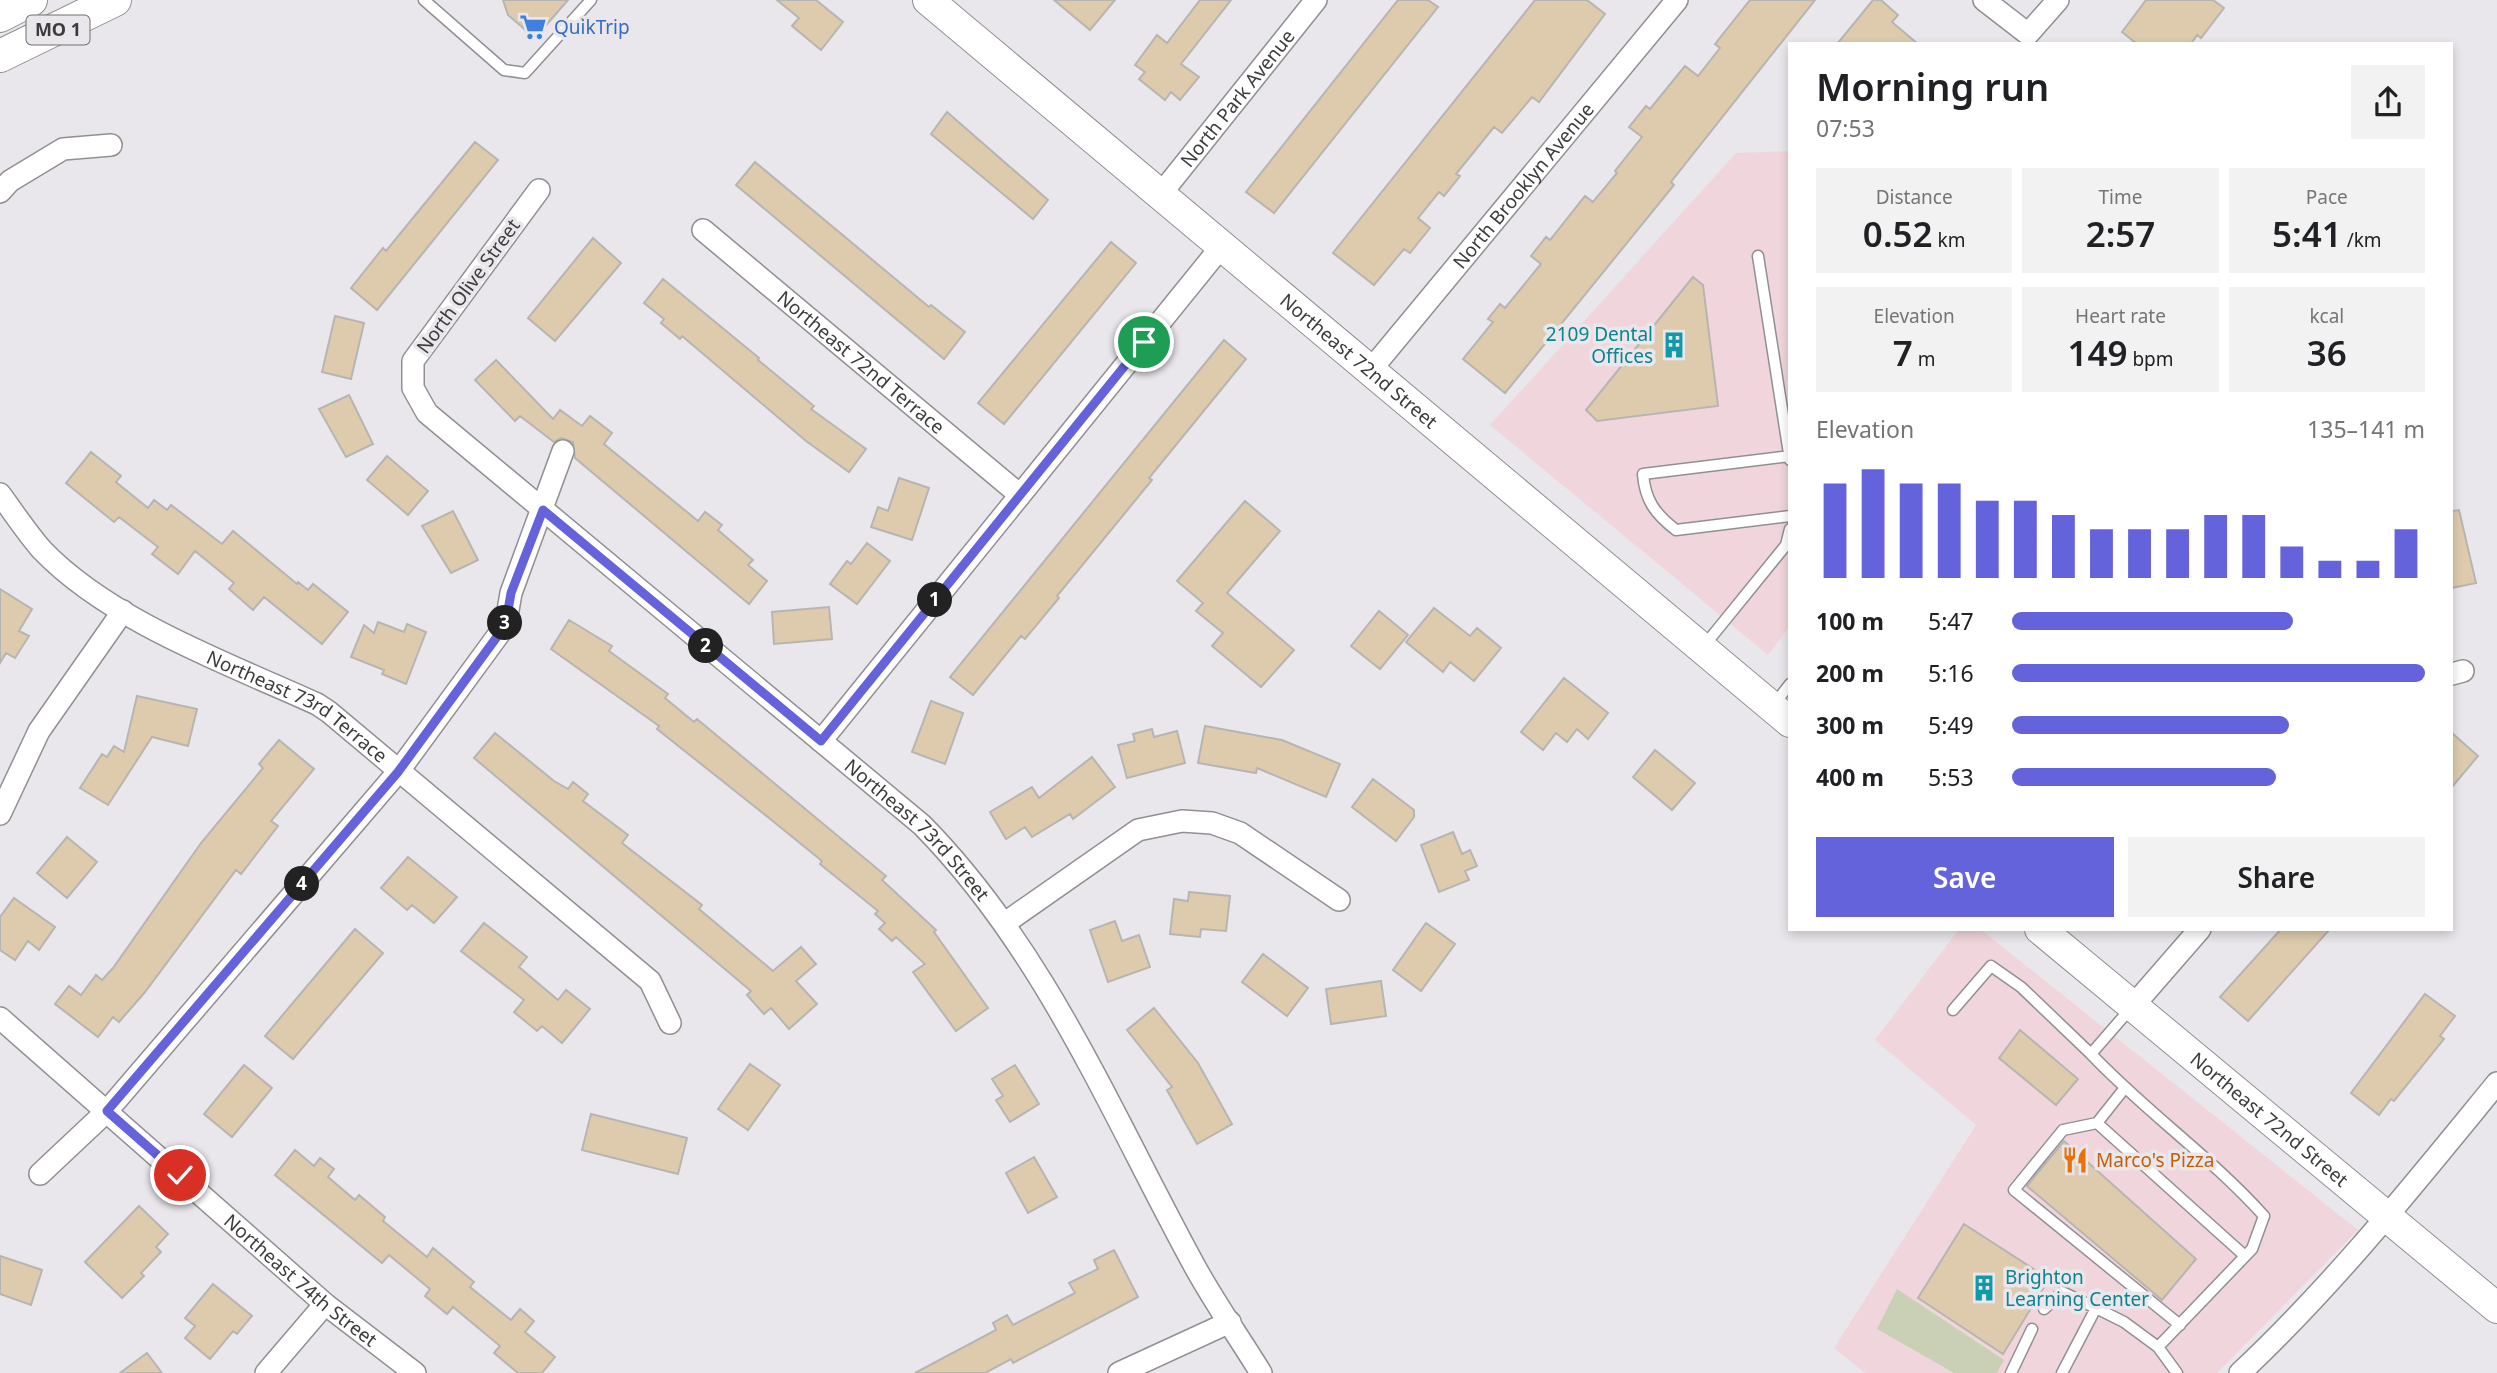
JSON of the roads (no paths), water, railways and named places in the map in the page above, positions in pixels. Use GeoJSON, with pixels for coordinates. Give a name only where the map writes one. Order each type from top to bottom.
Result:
{"type":"FeatureCollection","features":[{"type":"Feature","properties":{"kind":"main road","name":"MO 1"},"geometry":{"type":"LineString","coordinates":[[0,16],[31,0]]}},
{"type":"Feature","properties":{"kind":"main road","name":"MO 1"},"geometry":{"type":"LineString","coordinates":[[0,56],[115,0]]}},
{"type":"Feature","properties":{"kind":"main road","name":"Northeast 72nd Street"},"geometry":{"type":"LineString","coordinates":[[928,0],[1368,372],[1702,649],[1784,704]]}},
{"type":"Feature","properties":{"kind":"main road","name":"Northeast 72nd Street"},"geometry":{"type":"LineString","coordinates":[[2042,931],[2497,1308]]}},
{"type":"Feature","properties":{"kind":"street","name":"North Park Avenue"},"geometry":{"type":"LineString","coordinates":[[1160,195],[1316,0]]}},
{"type":"Feature","properties":{"kind":"street","name":"North Brooklyn Avenue"},"geometry":{"type":"LineString","coordinates":[[1368,372],[1677,0]]}},
{"type":"Feature","properties":{"kind":"street"},"geometry":{"type":"LineString","coordinates":[[1984,0],[2028,34],[2058,0]]}},
{"type":"Feature","properties":{"kind":"street"},"geometry":{"type":"LineString","coordinates":[[0,192],[10,181],[64,149],[111,145]]}},
{"type":"Feature","properties":{"kind":"street","name":"North Olive Street"},"geometry":{"type":"LineString","coordinates":[[414,388],[413,361],[539,190]]}},
{"type":"Feature","properties":{"kind":"street","name":"Northeast 72nd Terrace"},"geometry":{"type":"LineString","coordinates":[[703,230],[1020,495]]}},
{"type":"Feature","properties":{"kind":"street"},"geometry":{"type":"LineString","coordinates":[[821,741],[1221,247]]}},
{"type":"Feature","properties":{"kind":"street","name":"Northeast 73rd Street"},"geometry":{"type":"LineString","coordinates":[[414,388],[427,413],[922,825],[977,885],[1031,962],[1132,1142],[1195,1266],[1230,1322]]}},
{"type":"Feature","properties":{"kind":"street"},"geometry":{"type":"LineString","coordinates":[[40,1174],[107,1111],[398,772],[499,634],[506,622],[511,593],[563,451]]}},
{"type":"Feature","properties":{"kind":"street","name":"Northeast 73rd Terrace"},"geometry":{"type":"LineString","coordinates":[[0,494],[43,550],[123,611],[154,630],[317,704],[650,981],[670,1023]]}},
{"type":"Feature","properties":{"kind":"street"},"geometry":{"type":"LineString","coordinates":[[0,814],[39,731],[123,611]]}},
{"type":"Feature","properties":{"kind":"street"},"geometry":{"type":"LineString","coordinates":[[1005,923],[1138,830],[1182,821],[1212,823],[1240,833],[1339,900]]}},
{"type":"Feature","properties":{"kind":"street"},"geometry":{"type":"LineString","coordinates":[[2133,1006],[2198,931]]}},
{"type":"Feature","properties":{"kind":"street","name":"Northeast 74th Street"},"geometry":{"type":"LineString","coordinates":[[0,1018],[325,1304],[415,1373]]}},
{"type":"Feature","properties":{"kind":"street"},"geometry":{"type":"LineString","coordinates":[[2240,1373],[2289,1327],[2386,1218],[2497,1083]]}},
{"type":"Feature","properties":{"kind":"street"},"geometry":{"type":"LineString","coordinates":[[266,1373],[325,1304]]}},
{"type":"Feature","properties":{"kind":"street"},"geometry":{"type":"LineString","coordinates":[[1119,1373],[1230,1322],[1261,1373]]}},
{"type":"Feature","properties":{"kind":"lane"},"geometry":{"type":"LineString","coordinates":[[427,1],[504,71],[525,73],[591,0]]}},
{"type":"Feature","properties":{"kind":"lane"},"geometry":{"type":"LineString","coordinates":[[1758,256],[1788,445]]}},
{"type":"Feature","properties":{"kind":"lane"},"geometry":{"type":"LineString","coordinates":[[1788,458],[1643,474],[1645,495],[1659,517],[1676,530],[1788,516]]}},
{"type":"Feature","properties":{"kind":"lane"},"geometry":{"type":"LineString","coordinates":[[1702,649],[1786,545],[1788,536]]}},
{"type":"Feature","properties":{"kind":"lane"},"geometry":{"type":"LineString","coordinates":[[1953,1010],[1990,966],[2021,987],[2124,1089],[2227,1175],[2264,1216],[2252,1249],[2158,1347]]}},
{"type":"Feature","properties":{"kind":"lane"},"geometry":{"type":"LineString","coordinates":[[2091,1054],[2133,1006]]}},
{"type":"Feature","properties":{"kind":"lane"},"geometry":{"type":"LineString","coordinates":[[2124,1089],[2097,1123],[2063,1130],[2014,1189],[2180,1325]]}},
{"type":"Feature","properties":{"kind":"lane"},"geometry":{"type":"LineString","coordinates":[[2097,1123],[2245,1256]]}},
{"type":"Feature","properties":{"kind":"lane"},"geometry":{"type":"LineString","coordinates":[[2043,1309],[2062,1292],[2123,1322],[2158,1347],[2177,1373]]}},
{"type":"Feature","properties":{"kind":"lane"},"geometry":{"type":"LineString","coordinates":[[2062,1373],[2095,1308]]}},
{"type":"Feature","properties":{"kind":"lane"},"geometry":{"type":"LineString","coordinates":[[2011,1373],[2032,1329]]}},
{"type":"Feature","properties":{"kind":"place","name":"QuikTrip"},"geometry":{"type":"Point","coordinates":[533,27]}},
{"type":"Feature","properties":{"kind":"place","name":"2109 Dental Offices"},"geometry":{"type":"Point","coordinates":[1674,345]}},
{"type":"Feature","properties":{"kind":"place","name":"Marco's Pizza"},"geometry":{"type":"Point","coordinates":[2075,1160]}},
{"type":"Feature","properties":{"kind":"place","name":"Brighton Learning Center"},"geometry":{"type":"Point","coordinates":[1984,1288]}}]}
